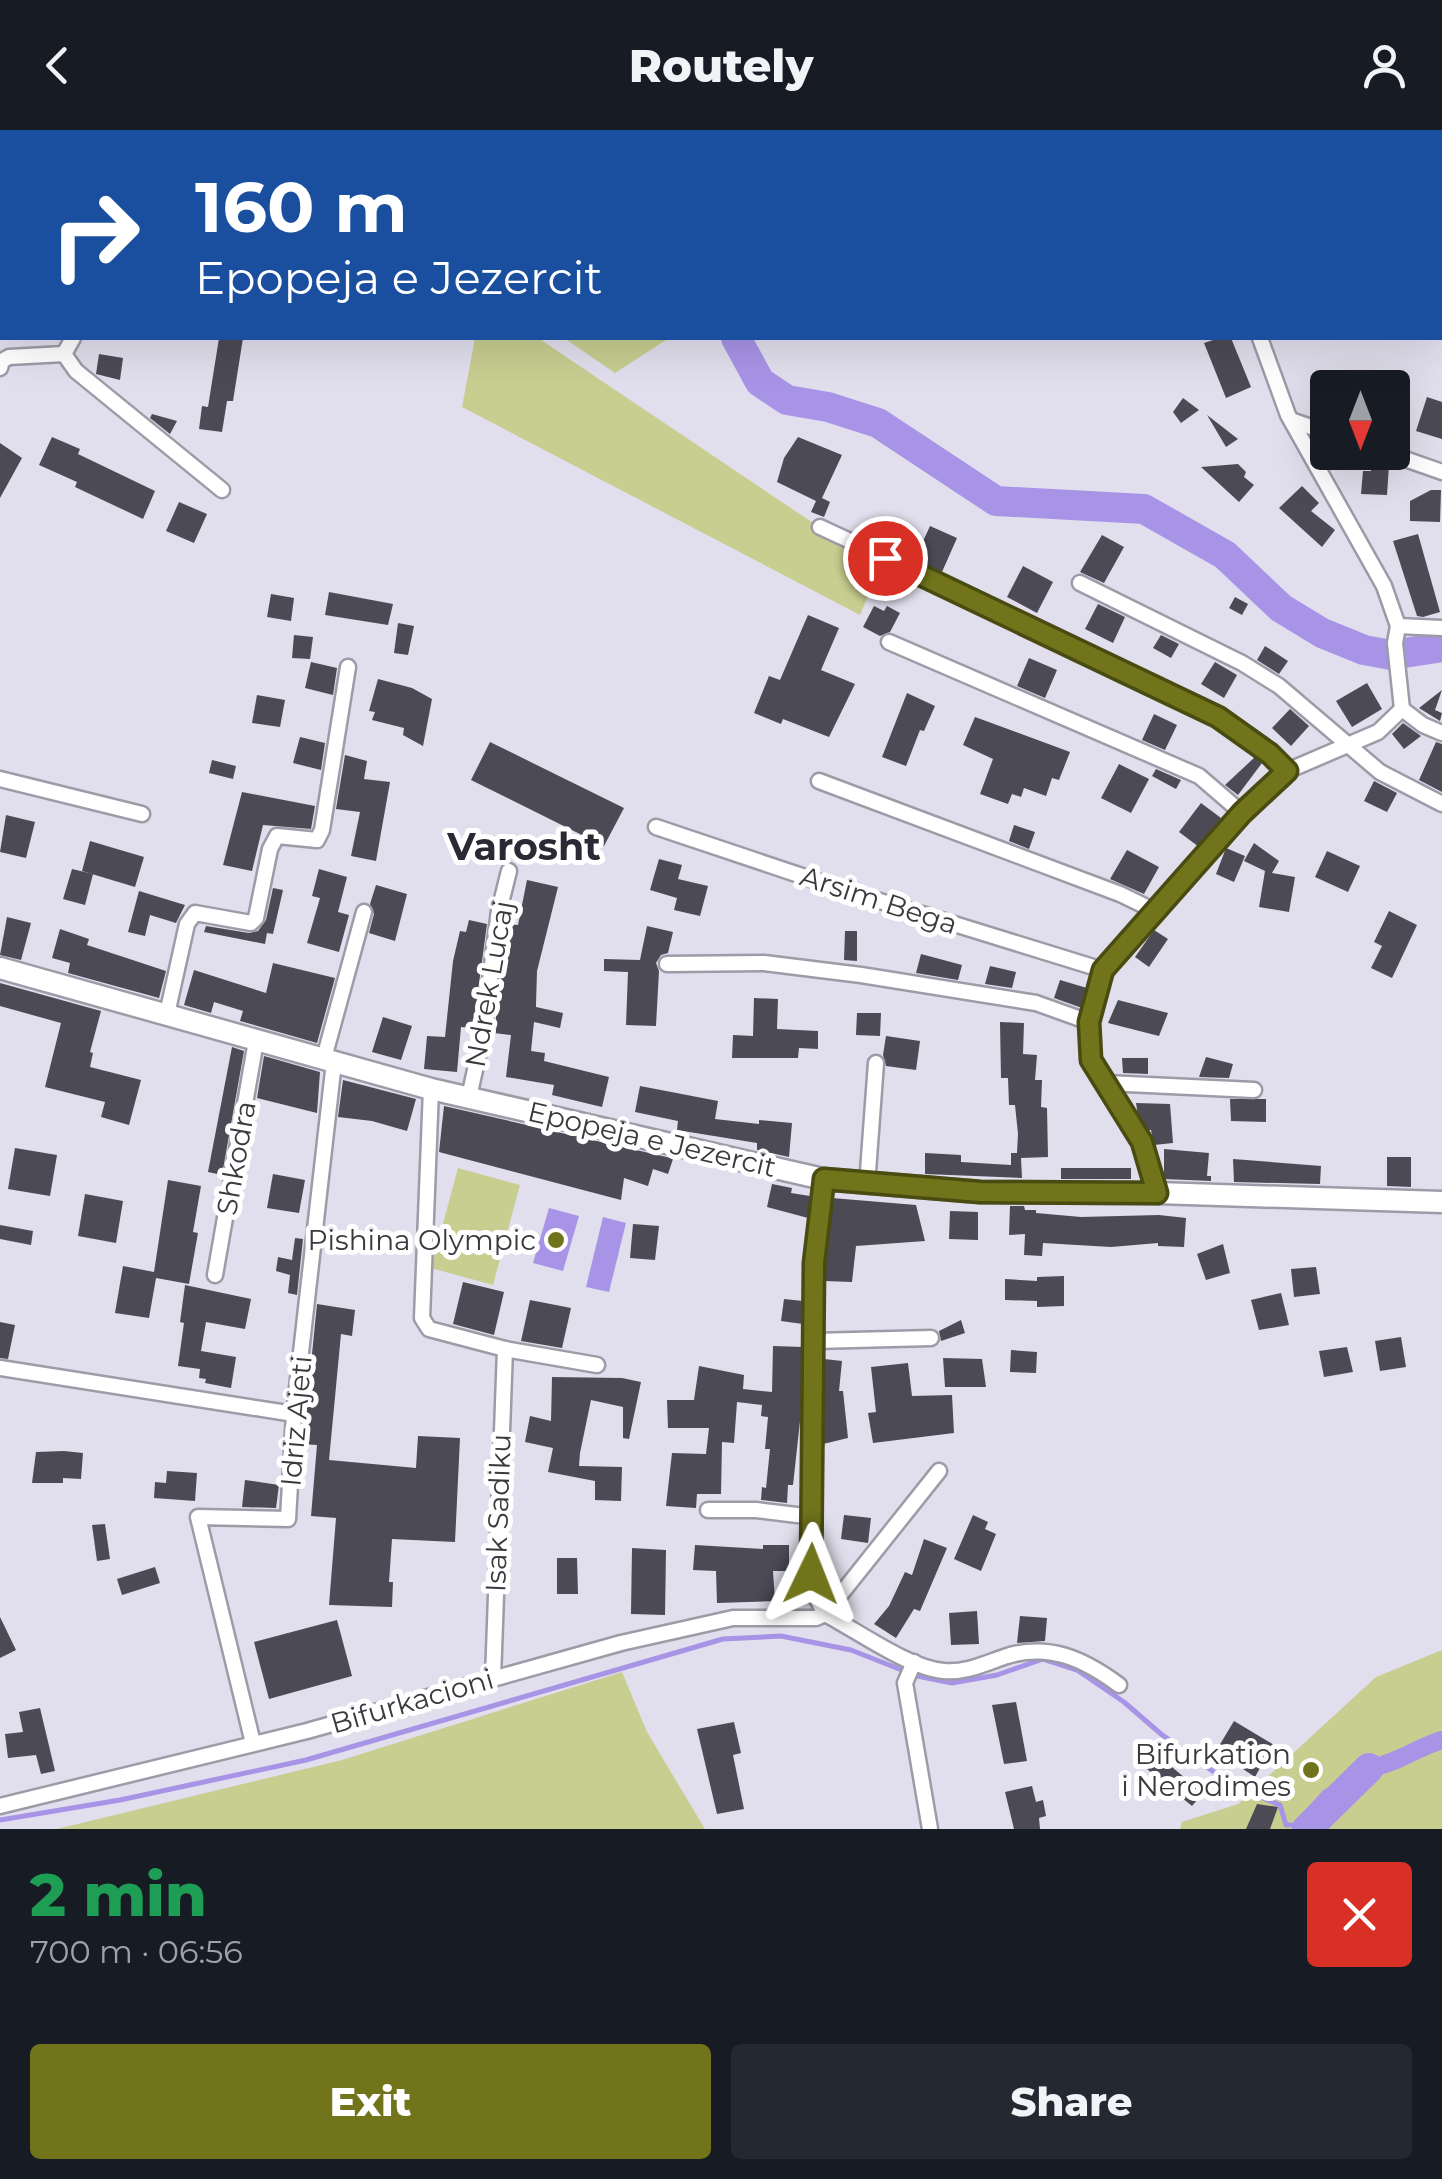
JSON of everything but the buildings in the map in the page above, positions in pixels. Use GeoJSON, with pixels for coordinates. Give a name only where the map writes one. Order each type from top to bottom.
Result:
{"type":"FeatureCollection","features":[{"type":"Feature","properties":{"kind":"main road","name":"Epopeja e Jezercit"},"geometry":{"type":"LineString","coordinates":[[0,968],[431,1089],[824,1179],[980,1192],[1442,1202]]}},
{"type":"Feature","properties":{"kind":"street"},"geometry":{"type":"LineString","coordinates":[[64,354],[72,340]]}},
{"type":"Feature","properties":{"kind":"street"},"geometry":{"type":"LineString","coordinates":[[1261,340],[1291,420],[1384,586],[1398,626],[1395,643],[1402,709],[1442,732]]}},
{"type":"Feature","properties":{"kind":"street"},"geometry":{"type":"LineString","coordinates":[[0,368],[2,360],[9,357],[64,354]]}},
{"type":"Feature","properties":{"kind":"street"},"geometry":{"type":"LineString","coordinates":[[64,354],[76,371],[222,490]]}},
{"type":"Feature","properties":{"kind":"street"},"geometry":{"type":"LineString","coordinates":[[1291,420],[1310,426]]}},
{"type":"Feature","properties":{"kind":"street"},"geometry":{"type":"LineString","coordinates":[[1410,461],[1442,472]]}},
{"type":"Feature","properties":{"kind":"street"},"geometry":{"type":"LineString","coordinates":[[820,527],[1081,648],[1218,717],[1287,771]]}},
{"type":"Feature","properties":{"kind":"street"},"geometry":{"type":"LineString","coordinates":[[1080,584],[1242,663],[1279,686],[1380,772],[1442,804]]}},
{"type":"Feature","properties":{"kind":"street"},"geometry":{"type":"LineString","coordinates":[[1398,626],[1442,628]]}},
{"type":"Feature","properties":{"kind":"street"},"geometry":{"type":"LineString","coordinates":[[889,642],[1199,776],[1242,813]]}},
{"type":"Feature","properties":{"kind":"street"},"geometry":{"type":"LineString","coordinates":[[167,1014],[187,924],[195,913],[252,923],[276,836],[316,840],[322,830],[348,667]]}},
{"type":"Feature","properties":{"kind":"street"},"geometry":{"type":"LineString","coordinates":[[1157,1193],[1142,1142],[1091,1060],[1089,1022],[1103,970],[1242,813],[1287,771],[1378,732],[1402,709]]}},
{"type":"Feature","properties":{"kind":"street"},"geometry":{"type":"LineString","coordinates":[[0,779],[142,814]]}},
{"type":"Feature","properties":{"kind":"street"},"geometry":{"type":"LineString","coordinates":[[819,781],[1120,894],[1155,911]]}},
{"type":"Feature","properties":{"kind":"street","name":"Arsim Bega"},"geometry":{"type":"LineString","coordinates":[[656,826],[840,889],[1103,970]]}},
{"type":"Feature","properties":{"kind":"street","name":"Ndrek Lucaj"},"geometry":{"type":"LineString","coordinates":[[468,1097],[483,1034],[499,911],[509,871]]}},
{"type":"Feature","properties":{"kind":"street","name":"Idriz Ajeti"},"geometry":{"type":"LineString","coordinates":[[253,1743],[198,1517],[288,1519],[294,1414],[329,1060],[364,912]]}},
{"type":"Feature","properties":{"kind":"street"},"geometry":{"type":"LineString","coordinates":[[668,964],[764,963],[861,976],[1036,1003],[1089,1022]]}},
{"type":"Feature","properties":{"kind":"street","name":"Shkodra"},"geometry":{"type":"LineString","coordinates":[[215,1275],[256,1041]]}},
{"type":"Feature","properties":{"kind":"street"},"geometry":{"type":"LineString","coordinates":[[868,1185],[876,1063]]}},
{"type":"Feature","properties":{"kind":"street"},"geometry":{"type":"LineString","coordinates":[[1106,1084],[1254,1090]]}},
{"type":"Feature","properties":{"kind":"street"},"geometry":{"type":"LineString","coordinates":[[431,1089],[422,1318],[429,1329],[505,1349],[598,1365]]}},
{"type":"Feature","properties":{"kind":"street"},"geometry":{"type":"LineString","coordinates":[[824,1179],[814,1263],[811,1574],[816,1597],[826,1614],[910,1671],[971,1669],[1030,1652],[1089,1662],[1119,1684]]}},
{"type":"Feature","properties":{"kind":"street"},"geometry":{"type":"LineString","coordinates":[[814,1341],[931,1338]]}},
{"type":"Feature","properties":{"kind":"street","name":"Isak Sadiku"},"geometry":{"type":"LineString","coordinates":[[493,1678],[505,1349]]}},
{"type":"Feature","properties":{"kind":"street"},"geometry":{"type":"LineString","coordinates":[[0,1368],[294,1414]]}},
{"type":"Feature","properties":{"kind":"street"},"geometry":{"type":"LineString","coordinates":[[826,1614],[938,1471]]}},
{"type":"Feature","properties":{"kind":"street"},"geometry":{"type":"LineString","coordinates":[[708,1510],[756,1510],[813,1517]]}},
{"type":"Feature","properties":{"kind":"street","name":"Bifurkacioni"},"geometry":{"type":"LineString","coordinates":[[0,1806],[733,1618],[816,1618],[826,1614]]}},
{"type":"Feature","properties":{"kind":"street"},"geometry":{"type":"LineString","coordinates":[[910,1671],[930,1829]]}},
{"type":"Feature","properties":{"kind":"green space"},"geometry":{"type":"Polygon","coordinates":[[[475,340],[541,340],[880,568],[860,615],[462,407],[475,340]]]}},
{"type":"Feature","properties":{"kind":"green space"},"geometry":{"type":"Polygon","coordinates":[[[567,340],[666,340],[615,373],[567,340]]]}},
{"type":"Feature","properties":{"kind":"green space"},"geometry":{"type":"Polygon","coordinates":[[[458,1168],[520,1185],[493,1285],[431,1268],[458,1168]]]}},
{"type":"Feature","properties":{"kind":"green space"},"geometry":{"type":"Polygon","coordinates":[[[1442,1650],[1442,1829],[1180,1829],[1182,1822],[1238,1804],[1376,1677],[1442,1650]]]}},
{"type":"Feature","properties":{"kind":"green space"},"geometry":{"type":"Polygon","coordinates":[[[622,1672],[647,1732],[705,1829],[57,1829],[342,1760],[622,1672]]]}},
{"type":"Feature","properties":{"kind":"shaded area","name":"Pishina Olympic"},"geometry":{"type":"Polygon","coordinates":[[[549,1208],[579,1216],[563,1271],[533,1263],[549,1208]]]}},
{"type":"Feature","properties":{"kind":"shaded area"},"geometry":{"type":"Polygon","coordinates":[[[603,1217],[626,1223],[609,1292],[586,1287],[603,1217]]]}},
{"type":"Feature","properties":{"kind":"waterway"},"geometry":{"type":"LineString","coordinates":[[737,340],[760,382],[787,400],[828,407],[878,423],[996,501],[1144,509],[1225,555],[1281,608],[1322,633],[1364,650],[1391,655],[1442,647]]}},
{"type":"Feature","properties":{"kind":"waterway"},"geometry":{"type":"LineString","coordinates":[[0,1820],[120,1800],[306,1760],[723,1639],[781,1636],[851,1650],[917,1676],[952,1683],[997,1675],[1043,1659],[1077,1670],[1232,1785],[1280,1805],[1286,1825],[1295,1825],[1325,1792],[1369,1768]]}},
{"type":"Feature","properties":{"kind":"waterway"},"geometry":{"type":"LineString","coordinates":[[1369,1768],[1442,1740]]}},
{"type":"Feature","properties":{"kind":"waterway"},"geometry":{"type":"LineString","coordinates":[[1307,1829],[1369,1768]]}},
{"type":"Feature","properties":{"kind":"place","name":"Pishina Olympic"},"geometry":{"type":"Point","coordinates":[556,1240]}},
{"type":"Feature","properties":{"kind":"place","name":"Bifurkation i Nerodimes"},"geometry":{"type":"Point","coordinates":[1311,1770]}},
{"type":"Feature","properties":{"kind":"district","name":"Varosht"},"geometry":{"type":"Point","coordinates":[524,847]}},
{"type":"Feature","properties":{"kind":"route"},"geometry":{"type":"LineString","coordinates":[[811,1574],[814,1263],[824,1179],[980,1192],[1157,1193],[1142,1142],[1091,1060],[1089,1022],[1103,970],[1242,813],[1287,771],[1218,717],[1081,648],[885,558]]}}]}
